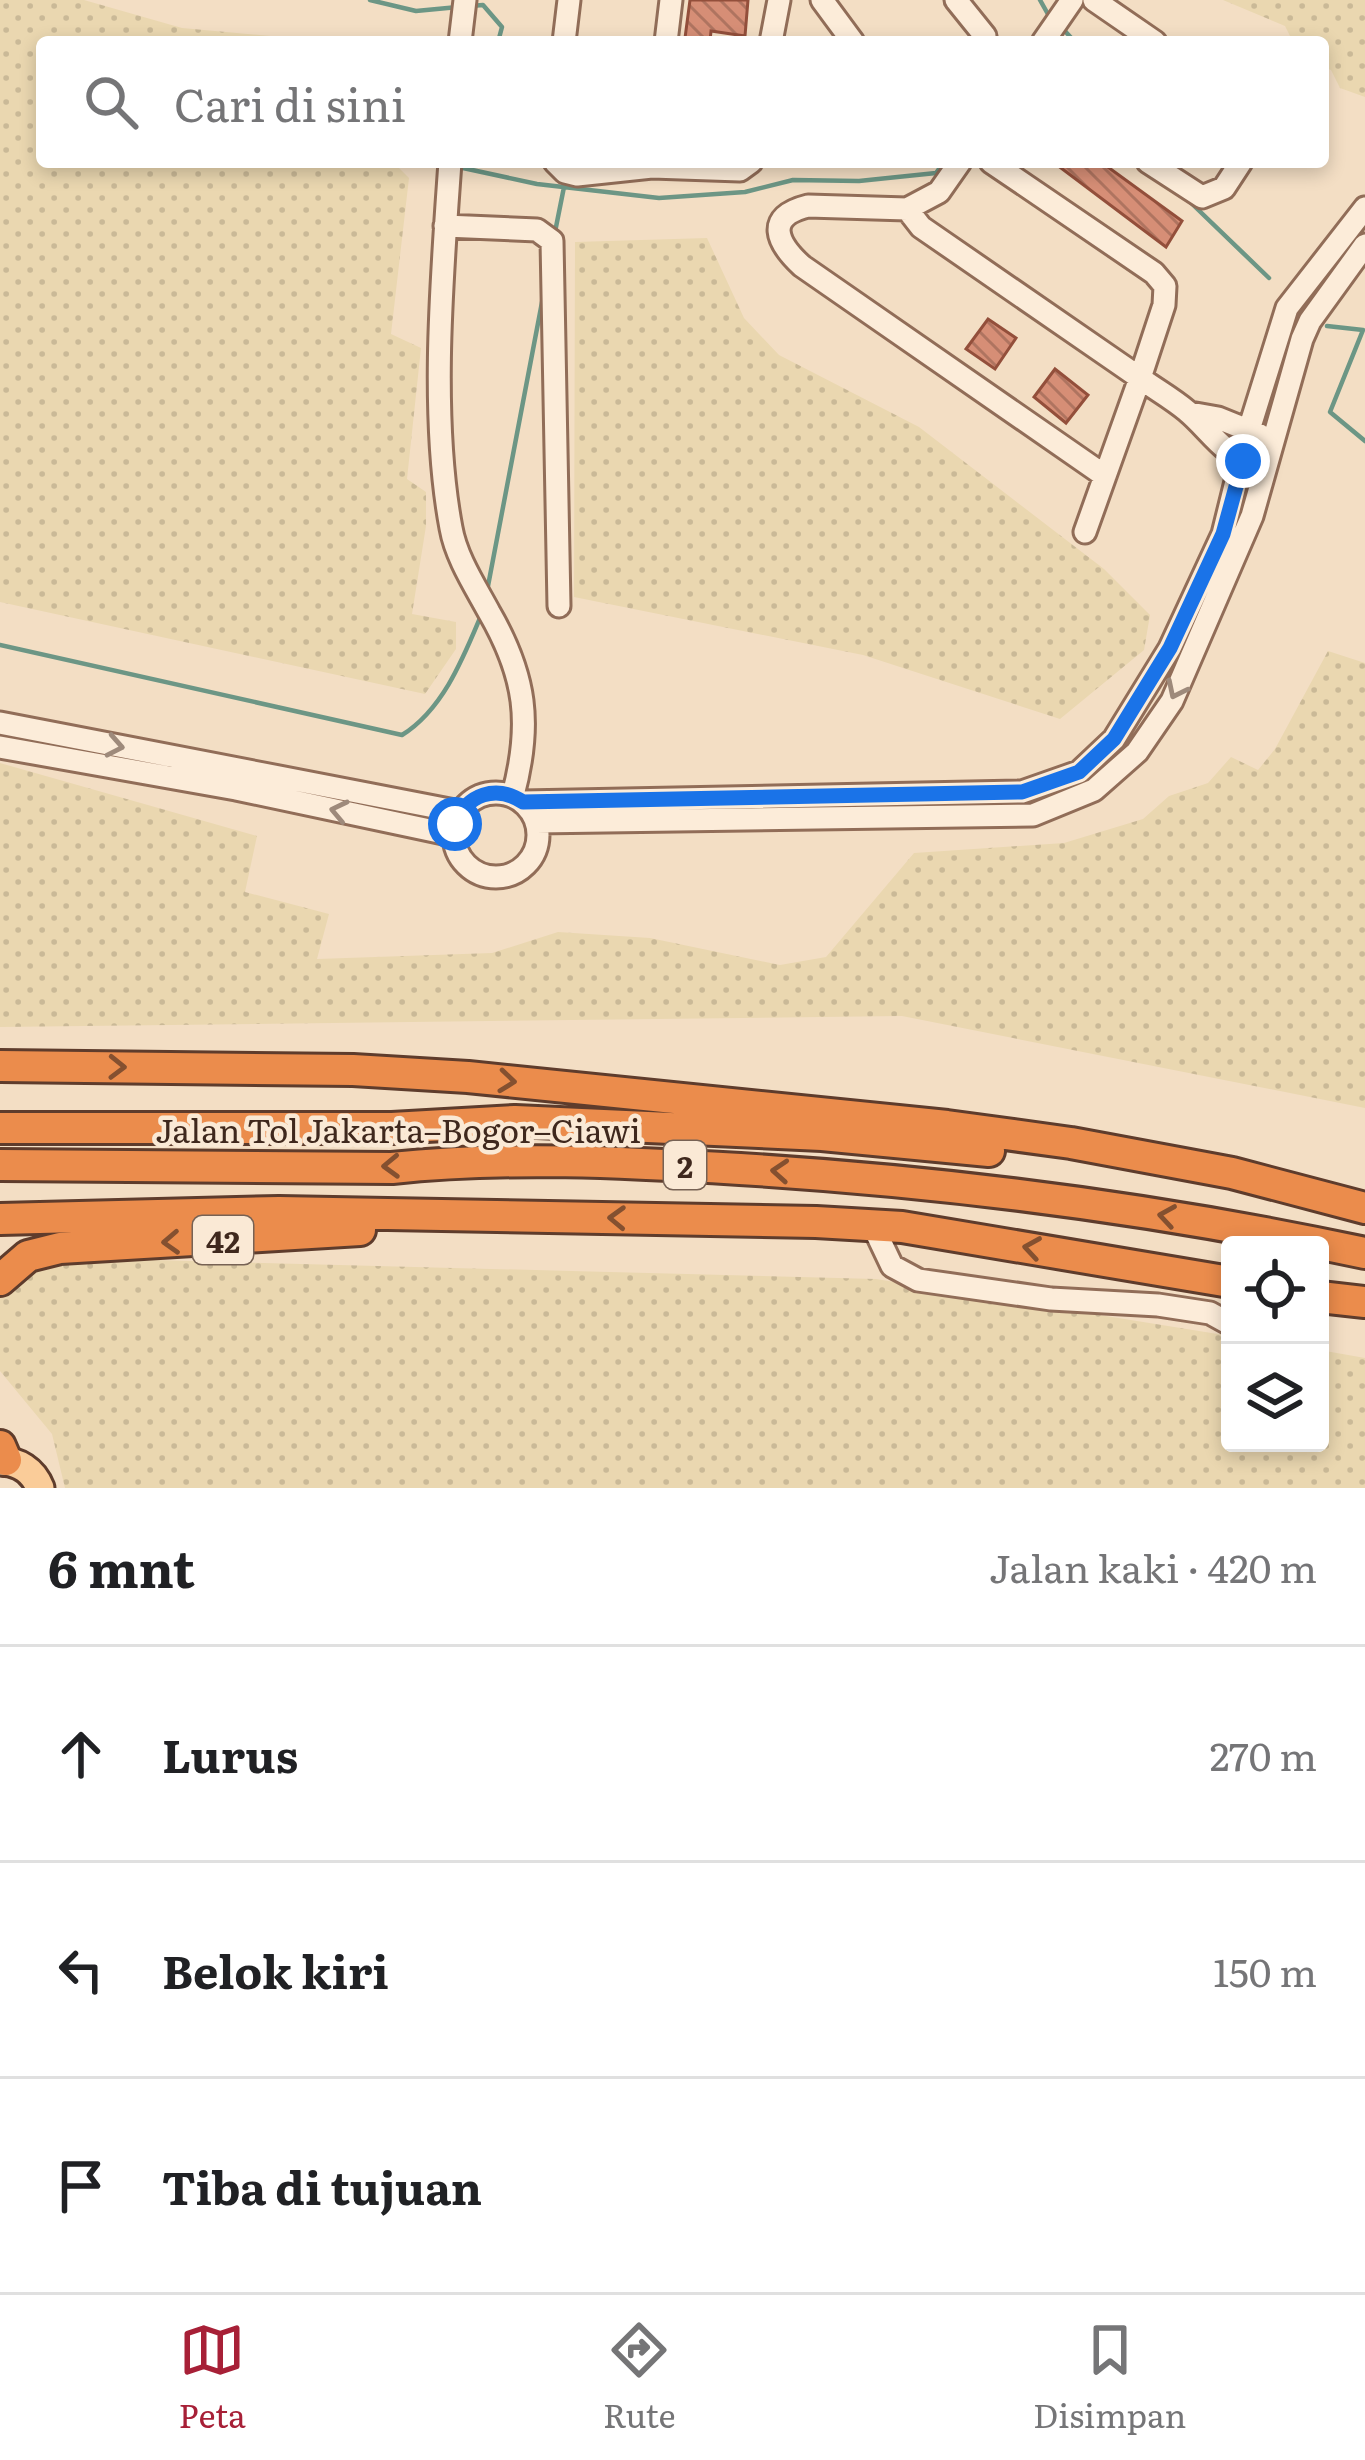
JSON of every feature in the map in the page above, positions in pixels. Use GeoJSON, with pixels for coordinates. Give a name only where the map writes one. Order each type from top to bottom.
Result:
{"type":"FeatureCollection","features":[{"type":"Feature","properties":{"kind":"highway"},"geometry":{"type":"LineString","coordinates":[[0,1066],[422,1075],[924,1124],[1112,1150],[1232,1173],[1365,1210]]}},
{"type":"Feature","properties":{"kind":"highway","name":"Jalan Tol Jakarta–Bogor–Ciawi"},"geometry":{"type":"LineString","coordinates":[[0,1128],[392,1128],[515,1121],[709,1127],[1078,1160],[1365,1210]]}},
{"type":"Feature","properties":{"kind":"highway","name":"Jalan Tol Jakarta–Bogor–Ciawi"},"geometry":{"type":"LineString","coordinates":[[0,1165],[392,1168],[453,1162],[644,1163],[821,1174],[1066,1200],[1365,1253]]}},
{"type":"Feature","properties":{"kind":"highway","name":"42"},"geometry":{"type":"LineString","coordinates":[[0,1219],[279,1212],[888,1226],[1221,1281]]}},
{"type":"Feature","properties":{"kind":"highway","name":"42"},"geometry":{"type":"LineString","coordinates":[[0,1280],[28,1256],[60,1248],[316,1234],[454,1216]]}},
{"type":"Feature","properties":{"kind":"highway"},"geometry":{"type":"LineString","coordinates":[[1329,1298],[1365,1302]]}},
{"type":"Feature","properties":{"kind":"main road"},"geometry":{"type":"LineString","coordinates":[[2,1456],[29,1471],[40,1488]]}},
{"type":"Feature","properties":{"kind":"street"},"geometry":{"type":"LineString","coordinates":[[461,36],[465,0]]}},
{"type":"Feature","properties":{"kind":"street"},"geometry":{"type":"LineString","coordinates":[[565,36],[569,0]]}},
{"type":"Feature","properties":{"kind":"street"},"geometry":{"type":"LineString","coordinates":[[667,36],[671,0]]}},
{"type":"Feature","properties":{"kind":"street"},"geometry":{"type":"LineString","coordinates":[[772,36],[778,0]]}},
{"type":"Feature","properties":{"kind":"street"},"geometry":{"type":"LineString","coordinates":[[822,0],[849,36]]}},
{"type":"Feature","properties":{"kind":"street"},"geometry":{"type":"LineString","coordinates":[[956,0],[986,36]]}},
{"type":"Feature","properties":{"kind":"street"},"geometry":{"type":"LineString","coordinates":[[1047,36],[1072,0]]}},
{"type":"Feature","properties":{"kind":"street"},"geometry":{"type":"LineString","coordinates":[[1094,0],[1146,36]]}},
{"type":"Feature","properties":{"kind":"street"},"geometry":{"type":"LineString","coordinates":[[450,168],[441,298],[448,510],[452,533],[473,584],[505,639],[525,698],[525,753],[518,799],[536,822],[538,834],[532,857],[502,877],[478,874],[460,859],[453,836],[460,812],[477,796],[501,792],[518,799],[950,806],[1033,815],[1094,790],[1137,752],[1172,701],[1252,516],[1301,339],[1365,245]]}},
{"type":"Feature","properties":{"kind":"street"},"geometry":{"type":"LineString","coordinates":[[562,168],[577,175],[625,168]]}},
{"type":"Feature","properties":{"kind":"street"},"geometry":{"type":"LineString","coordinates":[[711,168],[743,168]]}},
{"type":"Feature","properties":{"kind":"street"},"geometry":{"type":"LineString","coordinates":[[956,168],[938,192],[907,209],[795,209],[783,219],[778,232],[781,247],[1105,476]]}},
{"type":"Feature","properties":{"kind":"street"},"geometry":{"type":"LineString","coordinates":[[1000,168],[1154,273],[1165,286],[1164,304],[1140,378],[1085,532]]}},
{"type":"Feature","properties":{"kind":"street"},"geometry":{"type":"LineString","coordinates":[[1157,168],[1202,197],[1224,188],[1237,168]]}},
{"type":"Feature","properties":{"kind":"street"},"geometry":{"type":"LineString","coordinates":[[536,822],[950,806],[1022,792],[1079,772],[1114,739],[1179,629],[1223,534],[1287,308],[1365,208]]}},
{"type":"Feature","properties":{"kind":"street"},"geometry":{"type":"LineString","coordinates":[[907,209],[921,227],[1190,413],[1208,435],[1243,461],[1267,465]]}},
{"type":"Feature","properties":{"kind":"street"},"geometry":{"type":"LineString","coordinates":[[446,226],[537,230],[554,249],[559,606]]}},
{"type":"Feature","properties":{"kind":"street"},"geometry":{"type":"LineString","coordinates":[[1279,332],[1301,339]]}},
{"type":"Feature","properties":{"kind":"street"},"geometry":{"type":"LineString","coordinates":[[1190,413],[1218,418],[1248,433],[1273,436]]}},
{"type":"Feature","properties":{"kind":"street"},"geometry":{"type":"LineString","coordinates":[[0,723],[460,812]]}},
{"type":"Feature","properties":{"kind":"street"},"geometry":{"type":"LineString","coordinates":[[0,746],[453,836]]}},
{"type":"Feature","properties":{"kind":"street"},"geometry":{"type":"LineString","coordinates":[[888,1226],[890,1262],[918,1280],[1051,1299],[1158,1305],[1221,1319]]}},
{"type":"Feature","properties":{"kind":"shaded area"},"geometry":{"type":"Polygon","coordinates":[[[0,0],[84,0],[182,28],[271,36],[36,36],[36,168],[399,168],[409,178],[391,334],[421,348],[407,479],[426,492],[426,526],[412,614],[456,622],[456,649],[425,694],[0,602],[0,0]]]}},
{"type":"Feature","properties":{"kind":"shaded area"},"geometry":{"type":"Polygon","coordinates":[[[1223,0],[1365,0],[1365,97],[1340,88],[1329,69],[1329,36],[1290,36],[1285,26],[1223,0]]]}},
{"type":"Feature","properties":{"kind":"shaded area"},"geometry":{"type":"Polygon","coordinates":[[[707,238],[744,318],[779,355],[919,427],[1104,569],[1150,615],[1144,650],[1060,719],[863,655],[574,597],[575,242],[707,238]]]}},
{"type":"Feature","properties":{"kind":"shaded area"},"geometry":{"type":"Polygon","coordinates":[[[1328,651],[1365,663],[1365,1108],[902,1016],[0,1027],[0,763],[257,836],[245,892],[329,914],[317,959],[492,953],[558,932],[650,938],[780,965],[826,957],[914,853],[1064,843],[1143,819],[1169,796],[1208,783],[1231,757],[1258,770],[1275,749],[1328,651]]]}},
{"type":"Feature","properties":{"kind":"shaded area"},"geometry":{"type":"Polygon","coordinates":[[[0,1256],[876,1279],[1221,1335],[1221,1452],[1329,1452],[1329,1352],[1365,1358],[1365,1488],[65,1488],[52,1434],[0,1371],[0,1256]]]}},
{"type":"Feature","properties":{"kind":"building"},"geometry":{"type":"Polygon","coordinates":[[[690,0],[748,0],[745,36],[711,31],[710,36],[685,36],[690,0]]]}},
{"type":"Feature","properties":{"kind":"building"},"geometry":{"type":"Polygon","coordinates":[[[1061,168],[1109,168],[1182,221],[1166,247],[1061,168]]]}},
{"type":"Feature","properties":{"kind":"building"},"geometry":{"type":"Polygon","coordinates":[[[988,319],[1016,338],[995,369],[966,349],[988,319]]]}},
{"type":"Feature","properties":{"kind":"building"},"geometry":{"type":"Polygon","coordinates":[[[1055,369],[1088,395],[1066,423],[1034,397],[1055,369]]]}},
{"type":"Feature","properties":{"kind":"waterway"},"geometry":{"type":"LineString","coordinates":[[370,0],[416,11],[458,7]]}},
{"type":"Feature","properties":{"kind":"waterway"},"geometry":{"type":"LineString","coordinates":[[1040,0],[1049,16]]}},
{"type":"Feature","properties":{"kind":"waterway"},"geometry":{"type":"LineString","coordinates":[[470,6],[483,5],[502,27],[500,36]]}},
{"type":"Feature","properties":{"kind":"waterway"},"geometry":{"type":"LineString","coordinates":[[1064,30],[1070,36]]}},
{"type":"Feature","properties":{"kind":"waterway"},"geometry":{"type":"LineString","coordinates":[[463,168],[537,184],[659,198],[745,192],[793,180],[859,181],[936,173],[940,168]]}},
{"type":"Feature","properties":{"kind":"waterway"},"geometry":{"type":"LineString","coordinates":[[555,232],[564,187]]}},
{"type":"Feature","properties":{"kind":"waterway"},"geometry":{"type":"LineString","coordinates":[[1187,199],[1269,278]]}},
{"type":"Feature","properties":{"kind":"waterway"},"geometry":{"type":"LineString","coordinates":[[488,586],[543,297]]}},
{"type":"Feature","properties":{"kind":"waterway"},"geometry":{"type":"LineString","coordinates":[[1327,326],[1363,330],[1330,412],[1365,441]]}},
{"type":"Feature","properties":{"kind":"waterway"},"geometry":{"type":"LineString","coordinates":[[0,645],[402,735],[440,698],[480,618]]}},
{"type":"Feature","properties":{"kind":"route"},"geometry":{"type":"LineString","coordinates":[[455,824],[467,803],[489,793],[513,795],[523,802],[950,795],[1022,792],[1079,772],[1114,739],[1170,648],[1223,534],[1243,461]]}}]}
